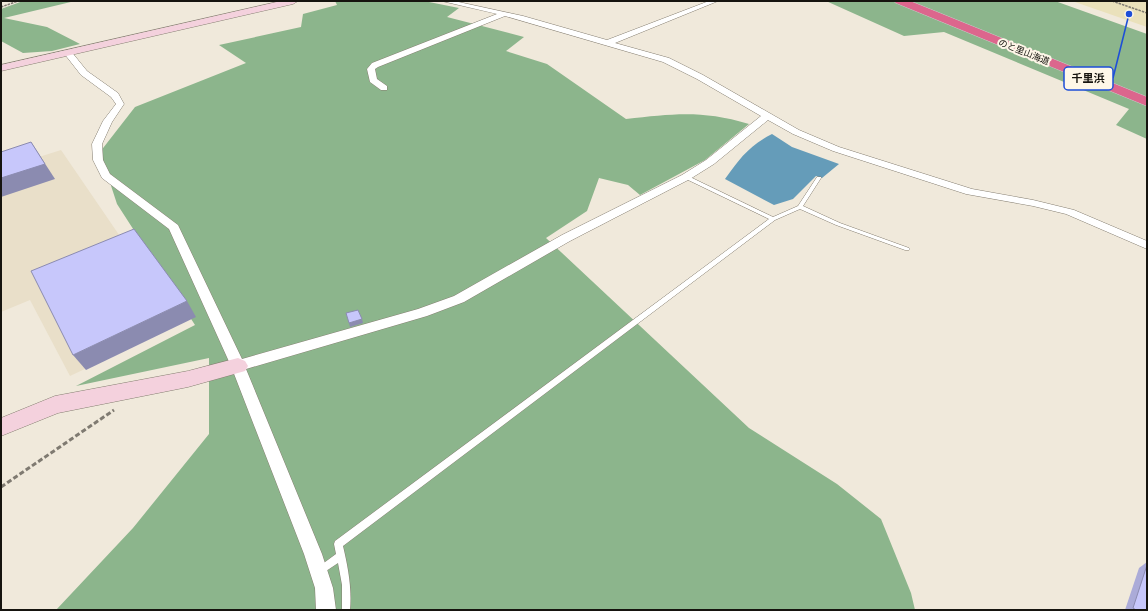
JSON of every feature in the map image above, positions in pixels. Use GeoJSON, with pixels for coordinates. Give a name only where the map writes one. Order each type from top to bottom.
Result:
{"type":"FeatureCollection","features":[{"type":"Feature","properties":{"kind":"highway","name":"のと里山海道"},"geometry":{"type":"LineString","coordinates":[[900,1],[1147,102]]}},
{"type":"Feature","properties":{"kind":"highway","name":"のと里山海道"},"geometry":{"type":"LineString","coordinates":[[912,1],[1147,96]]}},
{"type":"Feature","properties":{"kind":"street"},"geometry":{"type":"LineString","coordinates":[[1,68],[293,1]]}},
{"type":"Feature","properties":{"kind":"street"},"geometry":{"type":"LineString","coordinates":[[445,1],[504,14],[610,42],[652,55],[680,65],[796,132],[836,149],[964,191],[1033,203],[1070,212],[1147,245]]}},
{"type":"Feature","properties":{"kind":"street"},"geometry":{"type":"LineString","coordinates":[[610,42],[715,1]]}},
{"type":"Feature","properties":{"kind":"street"},"geometry":{"type":"LineString","coordinates":[[384,88],[373,80],[372,69],[375,65],[504,14]]}},
{"type":"Feature","properties":{"kind":"street"},"geometry":{"type":"LineString","coordinates":[[67,52],[84,73],[115,95],[120,104],[108,121],[96,144],[98,160],[106,176],[174,227],[238,366],[319,572],[324,588],[326,610]]}},
{"type":"Feature","properties":{"kind":"street"},"geometry":{"type":"LineString","coordinates":[[1,427],[55,405],[188,379],[238,366],[422,312],[459,299],[566,238],[686,177],[710,162],[767,116]]}},
{"type":"Feature","properties":{"kind":"lane"},"geometry":{"type":"LineString","coordinates":[[686,177],[773,219]]}},
{"type":"Feature","properties":{"kind":"lane"},"geometry":{"type":"LineString","coordinates":[[346,610],[347,592],[338,544],[773,219],[800,207],[819,178]]}},
{"type":"Feature","properties":{"kind":"lane"},"geometry":{"type":"LineString","coordinates":[[800,207],[838,224],[907,249]]}},
{"type":"Feature","properties":{"kind":"lane"},"geometry":{"type":"LineString","coordinates":[[319,572],[341,556]]}},
{"type":"Feature","properties":{"kind":"path"},"geometry":{"type":"LineString","coordinates":[[1,7],[18,1]]}},
{"type":"Feature","properties":{"kind":"path"},"geometry":{"type":"LineString","coordinates":[[1112,1],[1147,13]]}},
{"type":"Feature","properties":{"kind":"path"},"geometry":{"type":"LineString","coordinates":[[1,487],[117,408]]}},
{"type":"Feature","properties":{"kind":"shaded area"},"geometry":{"type":"Polygon","coordinates":[[[61,150],[180,324],[70,376],[30,300],[1,312],[1,169],[61,150]]]}},
{"type":"Feature","properties":{"kind":"green space"},"geometry":{"type":"Polygon","coordinates":[[[23,1],[75,1],[4,18],[47,27],[80,44],[52,51],[23,53],[1,41],[1,9],[23,1]]]}},
{"type":"Feature","properties":{"kind":"green space"},"geometry":{"type":"Polygon","coordinates":[[[335,1],[424,1],[459,8],[447,17],[524,37],[506,51],[547,64],[626,119],[688,114],[716,117],[749,124],[705,160],[640,195],[628,185],[599,178],[587,211],[546,238],[749,428],[837,484],[881,519],[911,593],[915,610],[56,610],[133,528],[209,434],[209,358],[76,386],[195,325],[117,204],[100,152],[135,107],[246,63],[219,45],[301,27],[303,14],[337,5],[335,1]]]}},
{"type":"Feature","properties":{"kind":"green space"},"geometry":{"type":"Polygon","coordinates":[[[826,1],[1055,1],[1147,34],[1147,139],[1116,125],[1129,109],[944,32],[904,36],[826,1]]]}},
{"type":"Feature","properties":{"kind":"sand"},"geometry":{"type":"Polygon","coordinates":[[[1072,1],[1147,2],[1147,27],[1072,1]]]}},
{"type":"Feature","properties":{"kind":"water"},"geometry":{"type":"Polygon","coordinates":[[[772,134],[792,147],[839,164],[822,178],[816,176],[793,199],[774,205],[725,179],[735,165],[751,148],[772,134]]]}},
{"type":"Feature","properties":{"kind":"building"},"geometry":{"type":"Polygon","coordinates":[[[31,142],[45,164],[1,178],[1,152],[31,142]]]}},
{"type":"Feature","properties":{"kind":"building"},"geometry":{"type":"Polygon","coordinates":[[[134,229],[187,301],[73,355],[31,271],[134,229]]]}},
{"type":"Feature","properties":{"kind":"building"},"geometry":{"type":"Polygon","coordinates":[[[358,310],[362,319],[349,323],[346,313],[358,310]]]}},
{"type":"Feature","properties":{"kind":"building"},"geometry":{"type":"Polygon","coordinates":[[[1147,565],[1147,610],[1136,610],[1133,608],[1147,565]]]}},
{"type":"Feature","properties":{"kind":"place","name":"千里浜"},"geometry":{"type":"Point","coordinates":[1129,14]}}]}
